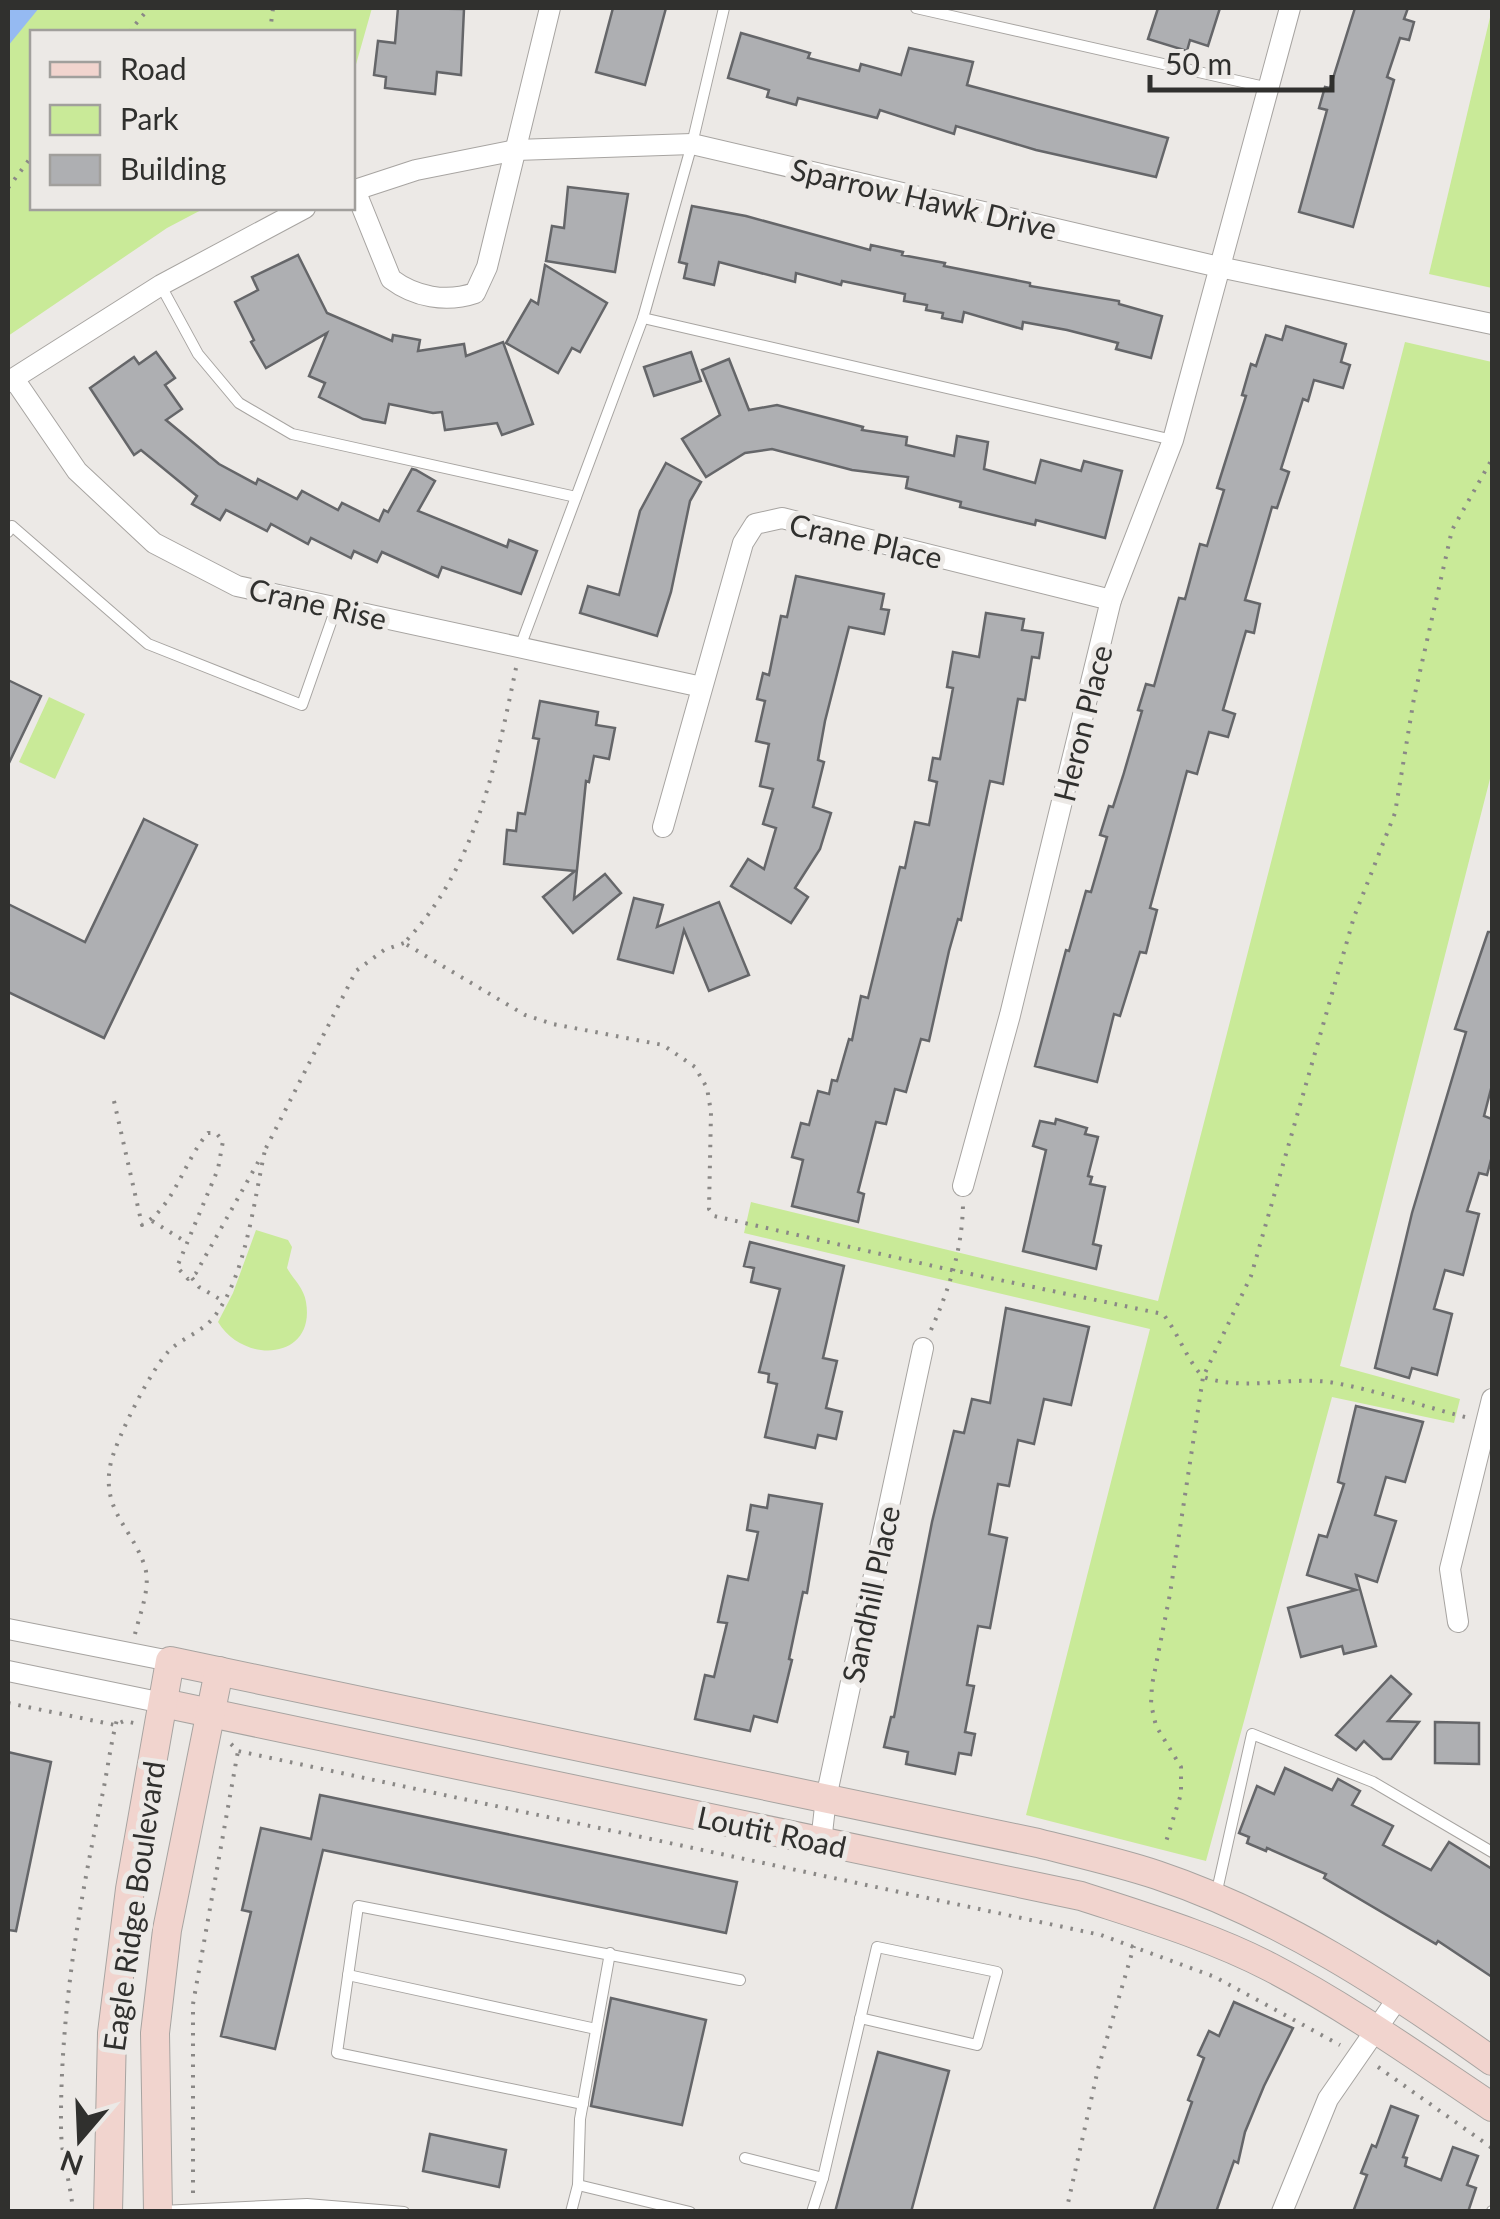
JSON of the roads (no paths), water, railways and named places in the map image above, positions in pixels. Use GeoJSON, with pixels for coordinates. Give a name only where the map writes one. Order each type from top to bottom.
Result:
{"type":"FeatureCollection","features":[{"type":"Feature","properties":{"kind":"street"},"geometry":{"type":"LineString","coordinates":[[355,193],[391,279],[421,294],[458,299],[474,293],[481,284],[550,8]]}},
{"type":"Feature","properties":{"kind":"street","name":"Heron Place"},"geometry":{"type":"LineString","coordinates":[[964,1186],[1112,600],[1172,440],[1290,8]]}},
{"type":"Feature","properties":{"kind":"street","name":"Sparrow Hawk Drive"},"geometry":{"type":"LineString","coordinates":[[355,191],[416,170],[516,150],[692,144],[1219,267],[1492,324]]}},
{"type":"Feature","properties":{"kind":"street"},"geometry":{"type":"LineString","coordinates":[[10,380],[160,285],[302,210]]}},
{"type":"Feature","properties":{"kind":"street","name":"Crane Rise"},"geometry":{"type":"LineString","coordinates":[[10,380],[77,471],[154,543],[237,586],[702,687]]}},
{"type":"Feature","properties":{"kind":"street","name":"Crane Place"},"geometry":{"type":"LineString","coordinates":[[663,827],[743,543],[755,524],[782,518],[1112,600]]}},
{"type":"Feature","properties":{"kind":"street","name":"Sandhill Place"},"geometry":{"type":"LineString","coordinates":[[820,1842],[826,1798],[923,1348]]}},
{"type":"Feature","properties":{"kind":"street"},"geometry":{"type":"LineString","coordinates":[[1458,1622],[1450,1569],[1487,1450],[1486,1423],[1492,1399]]}},
{"type":"Feature","properties":{"kind":"street","name":"Loutit Road"},"geometry":{"type":"LineString","coordinates":[[8,1629],[1038,1842],[1156,1875],[1288,1931],[1400,1995],[1492,2060]]}},
{"type":"Feature","properties":{"kind":"street","name":"Eagle Ridge Boulevard"},"geometry":{"type":"LineString","coordinates":[[108,2212],[112,2033],[130,1889],[170,1661]]}},
{"type":"Feature","properties":{"kind":"street","name":"Loutit Road"},"geometry":{"type":"LineString","coordinates":[[8,1671],[1081,1896],[1201,1935],[1270,1967],[1376,2030],[1492,2107]]}},
{"type":"Feature","properties":{"kind":"street","name":"Eagle Ridge Boulevard"},"geometry":{"type":"LineString","coordinates":[[159,2212],[155,2034],[167,1930],[219,1671]]}},
{"type":"Feature","properties":{"kind":"street"},"geometry":{"type":"LineString","coordinates":[[1282,2212],[1328,2099],[1400,1995]]}},
{"type":"Feature","properties":{"kind":"lane"},"geometry":{"type":"LineString","coordinates":[[520,648],[643,318],[692,144],[724,8]]}},
{"type":"Feature","properties":{"kind":"lane"},"geometry":{"type":"LineString","coordinates":[[916,8],[1269,88]]}},
{"type":"Feature","properties":{"kind":"lane"},"geometry":{"type":"LineString","coordinates":[[160,285],[198,354],[240,403],[292,434],[576,496]]}},
{"type":"Feature","properties":{"kind":"lane"},"geometry":{"type":"LineString","coordinates":[[643,318],[1172,440]]}},
{"type":"Feature","properties":{"kind":"lane"},"geometry":{"type":"LineString","coordinates":[[9,527],[148,644],[302,705],[336,608]]}},
{"type":"Feature","properties":{"kind":"lane"},"geometry":{"type":"LineString","coordinates":[[1215,1898],[1252,1734],[1373,1782],[1492,1852]]}},
{"type":"Feature","properties":{"kind":"lane"},"geometry":{"type":"LineString","coordinates":[[583,2104],[338,2052],[358,1906],[740,1980]]}},
{"type":"Feature","properties":{"kind":"lane"},"geometry":{"type":"LineString","coordinates":[[812,2212],[877,1946],[996,1972],[977,2046],[860,2018]]}},
{"type":"Feature","properties":{"kind":"lane"},"geometry":{"type":"LineString","coordinates":[[571,2212],[578,2184],[583,2104],[610,1953]]}},
{"type":"Feature","properties":{"kind":"lane"},"geometry":{"type":"LineString","coordinates":[[348,1975],[596,2029]]}},
{"type":"Feature","properties":{"kind":"lane"},"geometry":{"type":"LineString","coordinates":[[745,2158],[823,2178]]}},
{"type":"Feature","properties":{"kind":"lane"},"geometry":{"type":"LineString","coordinates":[[578,2184],[690,2212]]}},
{"type":"Feature","properties":{"kind":"lane"},"geometry":{"type":"LineString","coordinates":[[159,2212],[307,2204],[400,2211]]}},
{"type":"Feature","properties":{"kind":"water"},"geometry":{"type":"Polygon","coordinates":[[[8,8],[39,8],[8,46],[8,8]]]}}]}
